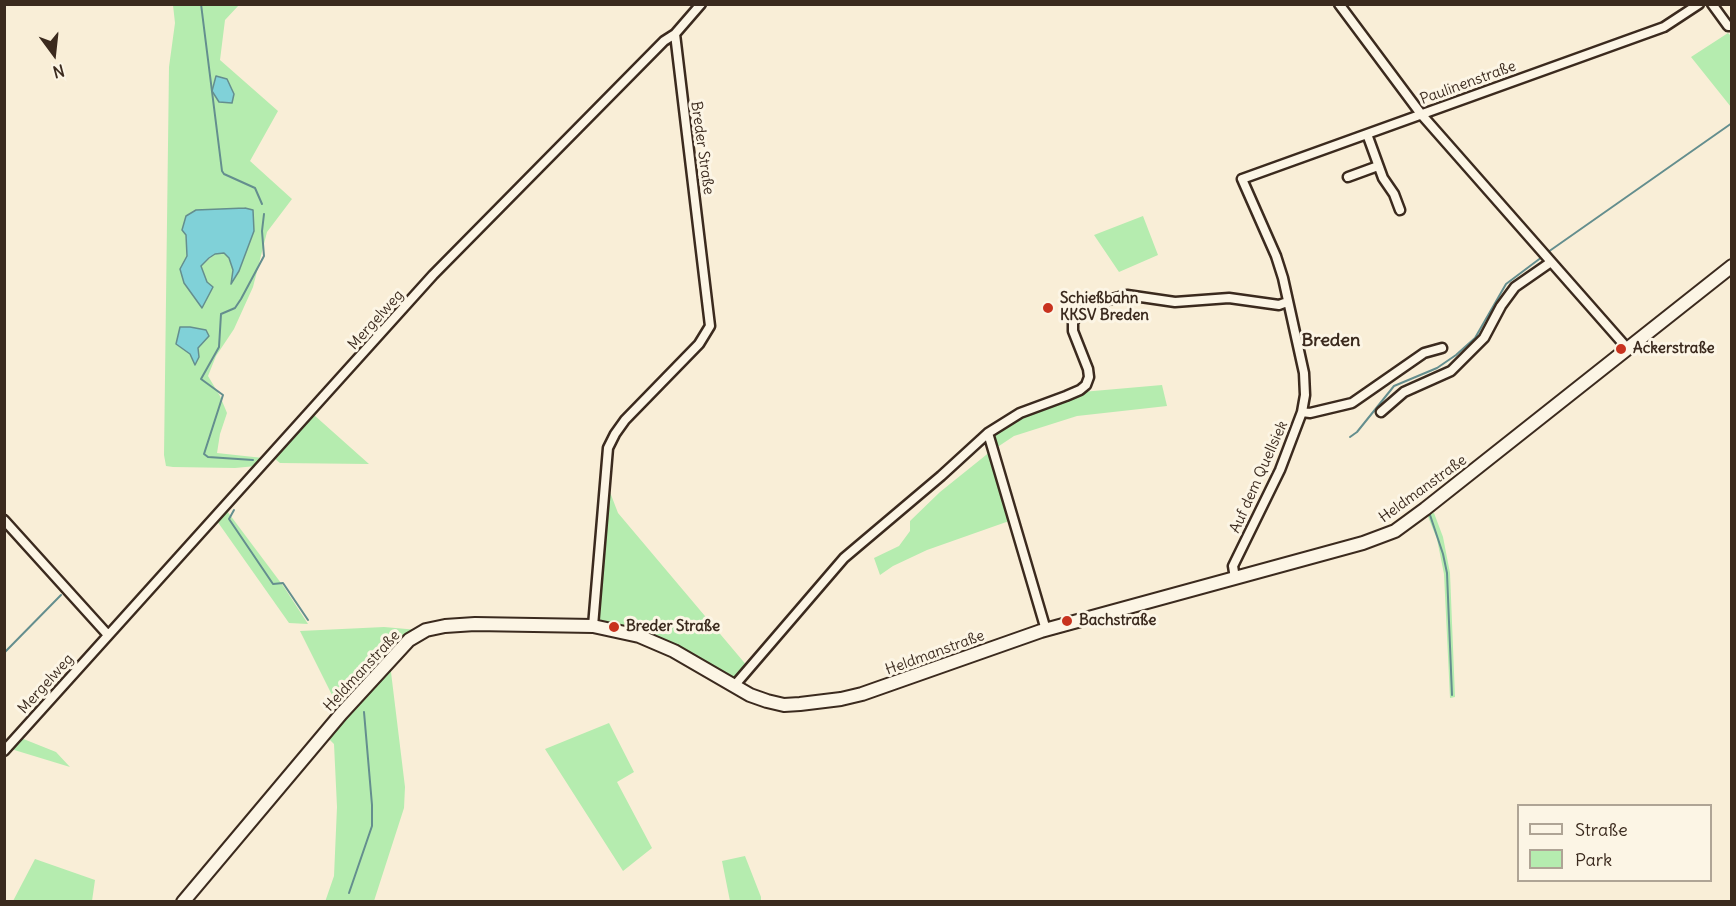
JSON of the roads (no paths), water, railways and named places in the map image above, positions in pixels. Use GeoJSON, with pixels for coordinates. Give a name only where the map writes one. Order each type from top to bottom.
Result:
{"type":"FeatureCollection","features":[{"type":"Feature","properties":{"kind":"main road","name":"Heldmanstraße"},"geometry":{"type":"LineString","coordinates":[[183,902],[341,714],[391,658],[417,634],[439,627],[465,625],[593,626],[639,636],[674,651],[750,695],[784,705],[842,699],[885,687],[1046,630],[1364,543],[1395,531],[1731,266]]}},
{"type":"Feature","properties":{"kind":"street"},"geometry":{"type":"LineString","coordinates":[[675,34],[701,4]]}},
{"type":"Feature","properties":{"kind":"street"},"geometry":{"type":"LineString","coordinates":[[1339,4],[1421,114],[1627,348]]}},
{"type":"Feature","properties":{"kind":"street","name":"Paulinenstraße"},"geometry":{"type":"LineString","coordinates":[[1242,179],[1664,27],[1699,4]]}},
{"type":"Feature","properties":{"kind":"street"},"geometry":{"type":"LineString","coordinates":[[1712,4],[1728,26],[1731,26]]}},
{"type":"Feature","properties":{"kind":"street","name":"Breder Straße"},"geometry":{"type":"LineString","coordinates":[[593,626],[608,448],[625,420],[699,344],[710,326],[678,76],[675,34]]}},
{"type":"Feature","properties":{"kind":"street","name":"Mergelweg"},"geometry":{"type":"LineString","coordinates":[[4,751],[433,275],[664,41],[675,34]]}},
{"type":"Feature","properties":{"kind":"street"},"geometry":{"type":"LineString","coordinates":[[1367,134],[1378,166],[1400,210]]}},
{"type":"Feature","properties":{"kind":"street"},"geometry":{"type":"LineString","coordinates":[[1348,177],[1378,166]]}},
{"type":"Feature","properties":{"kind":"street","name":"Auf dem Quellsiek"},"geometry":{"type":"LineString","coordinates":[[1235,578],[1233,566],[1280,470],[1302,412],[1305,382],[1276,256],[1242,179]]}},
{"type":"Feature","properties":{"kind":"street"},"geometry":{"type":"LineString","coordinates":[[1381,412],[1404,392],[1451,371],[1484,338],[1501,306],[1515,287],[1551,262]]}},
{"type":"Feature","properties":{"kind":"street"},"geometry":{"type":"LineString","coordinates":[[734,687],[844,558],[891,516],[941,476],[988,433],[1020,413],[1066,396],[1086,385],[1089,376],[1088,369],[1073,331],[1073,322],[1082,310],[1096,303],[1127,296],[1176,302],[1229,298],[1279,305],[1287,302]]}},
{"type":"Feature","properties":{"kind":"street"},"geometry":{"type":"LineString","coordinates":[[1302,412],[1310,413],[1352,403],[1424,353],[1442,348]]}},
{"type":"Feature","properties":{"kind":"street"},"geometry":{"type":"LineString","coordinates":[[988,433],[1046,630]]}},
{"type":"Feature","properties":{"kind":"street"},"geometry":{"type":"LineString","coordinates":[[4,520],[108,635]]}},
{"type":"Feature","properties":{"kind":"water"},"geometry":{"type":"Polygon","coordinates":[[[216,76],[227,79],[234,94],[232,103],[219,102],[212,91],[216,76]]]}},
{"type":"Feature","properties":{"kind":"water"},"geometry":{"type":"Polygon","coordinates":[[[245,208],[253,210],[254,231],[239,271],[231,284],[233,270],[229,258],[224,253],[215,254],[201,266],[207,282],[213,287],[202,308],[184,283],[180,269],[187,256],[186,235],[182,230],[186,216],[196,210],[245,208]]]}},
{"type":"Feature","properties":{"kind":"water"},"geometry":{"type":"Polygon","coordinates":[[[180,327],[206,330],[209,336],[198,348],[199,357],[195,365],[190,354],[176,344],[180,327]]]}},
{"type":"Feature","properties":{"kind":"waterway"},"geometry":{"type":"LineString","coordinates":[[201,4],[222,171],[255,188],[262,204]]}},
{"type":"Feature","properties":{"kind":"waterway"},"geometry":{"type":"LineString","coordinates":[[1548,252],[1732,123]]}},
{"type":"Feature","properties":{"kind":"waterway"},"geometry":{"type":"LineString","coordinates":[[253,460],[208,457],[204,454],[223,395],[201,379],[219,347],[221,314],[235,308],[264,256],[262,231],[264,214]]}},
{"type":"Feature","properties":{"kind":"waterway"},"geometry":{"type":"LineString","coordinates":[[1350,437],[1357,432],[1394,386],[1437,368],[1475,338],[1506,284],[1542,257]]}},
{"type":"Feature","properties":{"kind":"waterway"},"geometry":{"type":"LineString","coordinates":[[234,510],[229,519],[273,584],[283,583],[308,620]]}},
{"type":"Feature","properties":{"kind":"waterway"},"geometry":{"type":"LineString","coordinates":[[1430,515],[1447,573],[1452,695]]}},
{"type":"Feature","properties":{"kind":"waterway"},"geometry":{"type":"LineString","coordinates":[[1051,635],[1319,561]]}},
{"type":"Feature","properties":{"kind":"waterway"},"geometry":{"type":"LineString","coordinates":[[4,653],[61,595]]}},
{"type":"Feature","properties":{"kind":"waterway"},"geometry":{"type":"LineString","coordinates":[[349,893],[372,826],[364,712]]}},
{"type":"Feature","properties":{"kind":"place","name":"Schießbahn KKSV Breden"},"geometry":{"type":"Point","coordinates":[1048,308]}},
{"type":"Feature","properties":{"kind":"place","name":"Ackerstraße"},"geometry":{"type":"Point","coordinates":[1621,349]}},
{"type":"Feature","properties":{"kind":"place","name":"Bachstraße"},"geometry":{"type":"Point","coordinates":[1067,621]}},
{"type":"Feature","properties":{"kind":"place","name":"Breder Straße"},"geometry":{"type":"Point","coordinates":[614,627]}},
{"type":"Feature","properties":{"kind":"district","name":"Breden"},"geometry":{"type":"Point","coordinates":[1331,341]}}]}
